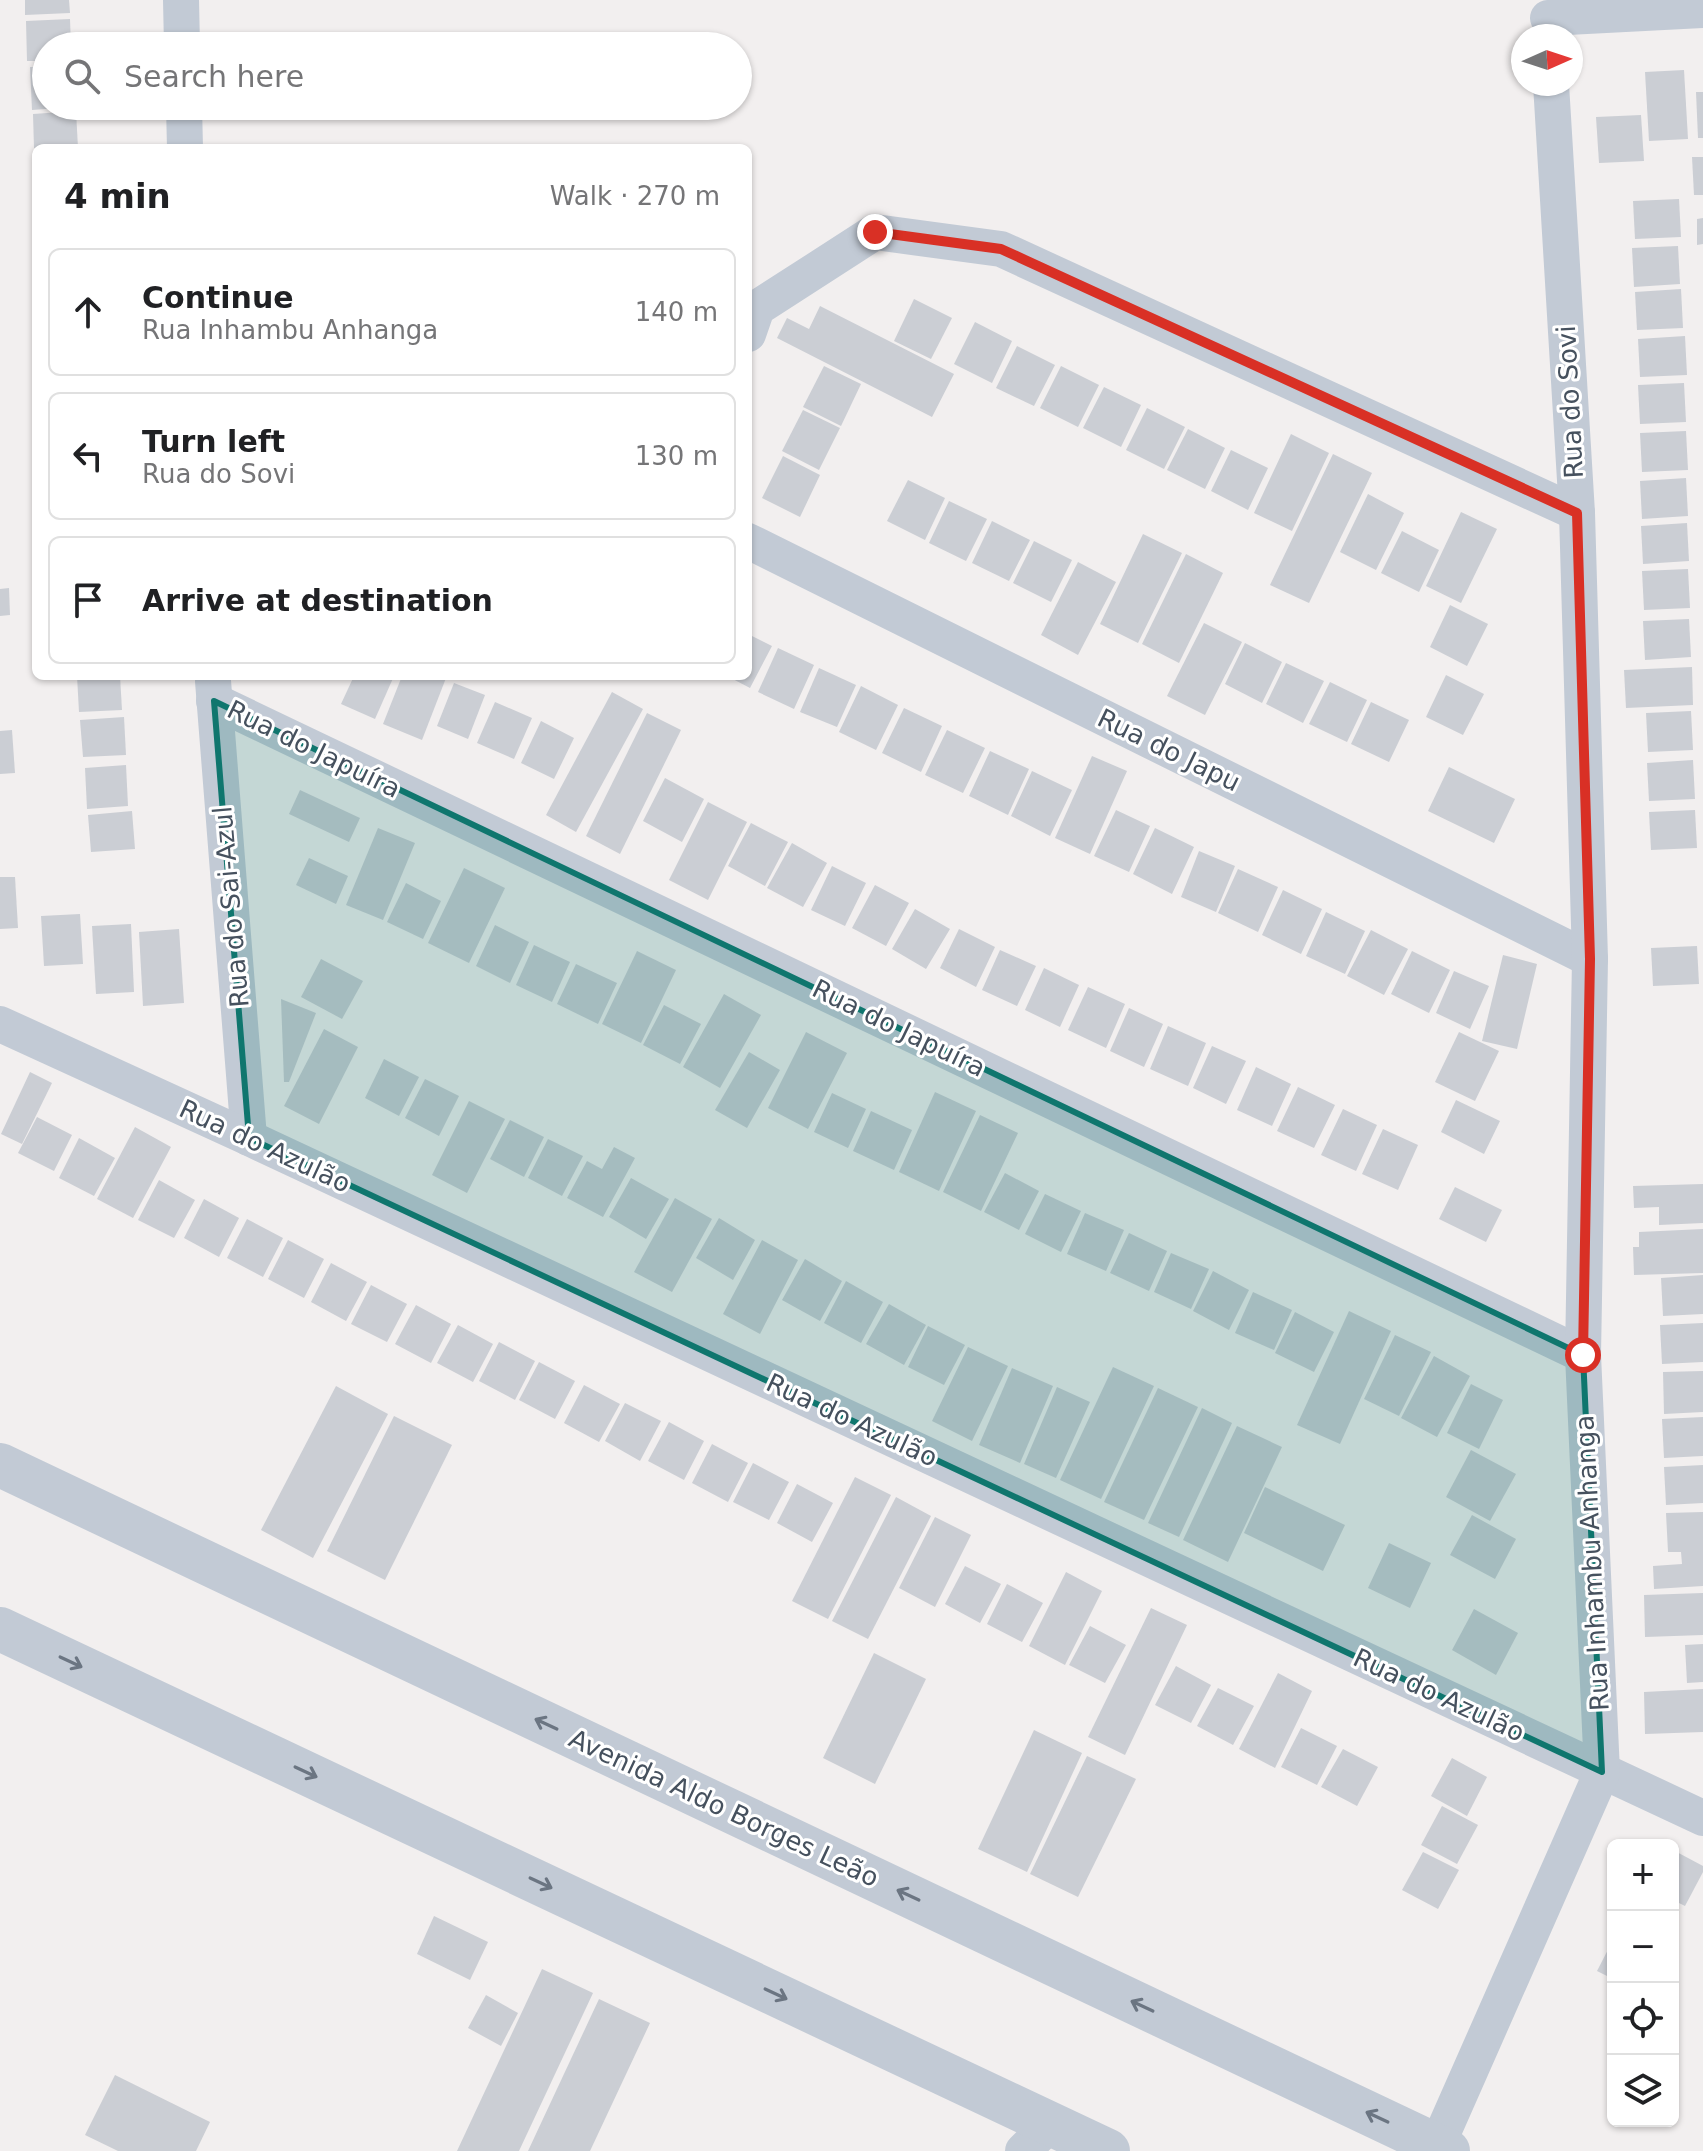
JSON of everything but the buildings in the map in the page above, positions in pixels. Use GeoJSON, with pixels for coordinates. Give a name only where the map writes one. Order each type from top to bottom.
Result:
{"type":"FeatureCollection","features":[{"type":"Feature","properties":{"kind":"street"},"geometry":{"type":"LineString","coordinates":[[181,0],[182,32]]}},
{"type":"Feature","properties":{"kind":"street"},"geometry":{"type":"LineString","coordinates":[[1548,18],[1703,10]]}},
{"type":"Feature","properties":{"kind":"street","name":"Rua do Sovi"},"geometry":{"type":"LineString","coordinates":[[752,322],[757,308],[875,232],[1001,249],[1577,513],[1552,96]]}},
{"type":"Feature","properties":{"kind":"street"},"geometry":{"type":"LineString","coordinates":[[184,120],[185,144]]}},
{"type":"Feature","properties":{"kind":"street","name":"Rua Inhambu Anhanga"},"geometry":{"type":"LineString","coordinates":[[1443,2148],[1602,1772],[1583,1355],[1590,959],[1577,513]]}},
{"type":"Feature","properties":{"kind":"street","name":"Rua do Japu"},"geometry":{"type":"LineString","coordinates":[[752,543],[1590,959]]}},
{"type":"Feature","properties":{"kind":"street","name":"Rua do Sai-Azul"},"geometry":{"type":"LineString","coordinates":[[214,688],[249,1138]]}},
{"type":"Feature","properties":{"kind":"street","name":"Rua do Japuíra"},"geometry":{"type":"LineString","coordinates":[[214,688],[1583,1355]]}},
{"type":"Feature","properties":{"kind":"street","name":"Rua do Azulão"},"geometry":{"type":"LineString","coordinates":[[0,1024],[1703,1818]]}},
{"type":"Feature","properties":{"kind":"street","name":"Avenida Aldo Borges Leão"},"geometry":{"type":"LineString","coordinates":[[0,1465],[1443,2148]]}},
{"type":"Feature","properties":{"kind":"street"},"geometry":{"type":"LineString","coordinates":[[0,1629],[1037,2137],[1108,2151]]}},
{"type":"Feature","properties":{"kind":"highlighted area"},"geometry":{"type":"Polygon","coordinates":[[[214,701],[1583,1355],[1602,1772],[249,1138],[214,701]]]}},
{"type":"Feature","properties":{"kind":"route"},"geometry":{"type":"LineString","coordinates":[[875,232],[1001,249],[1577,513],[1590,959],[1583,1355]]}}]}
